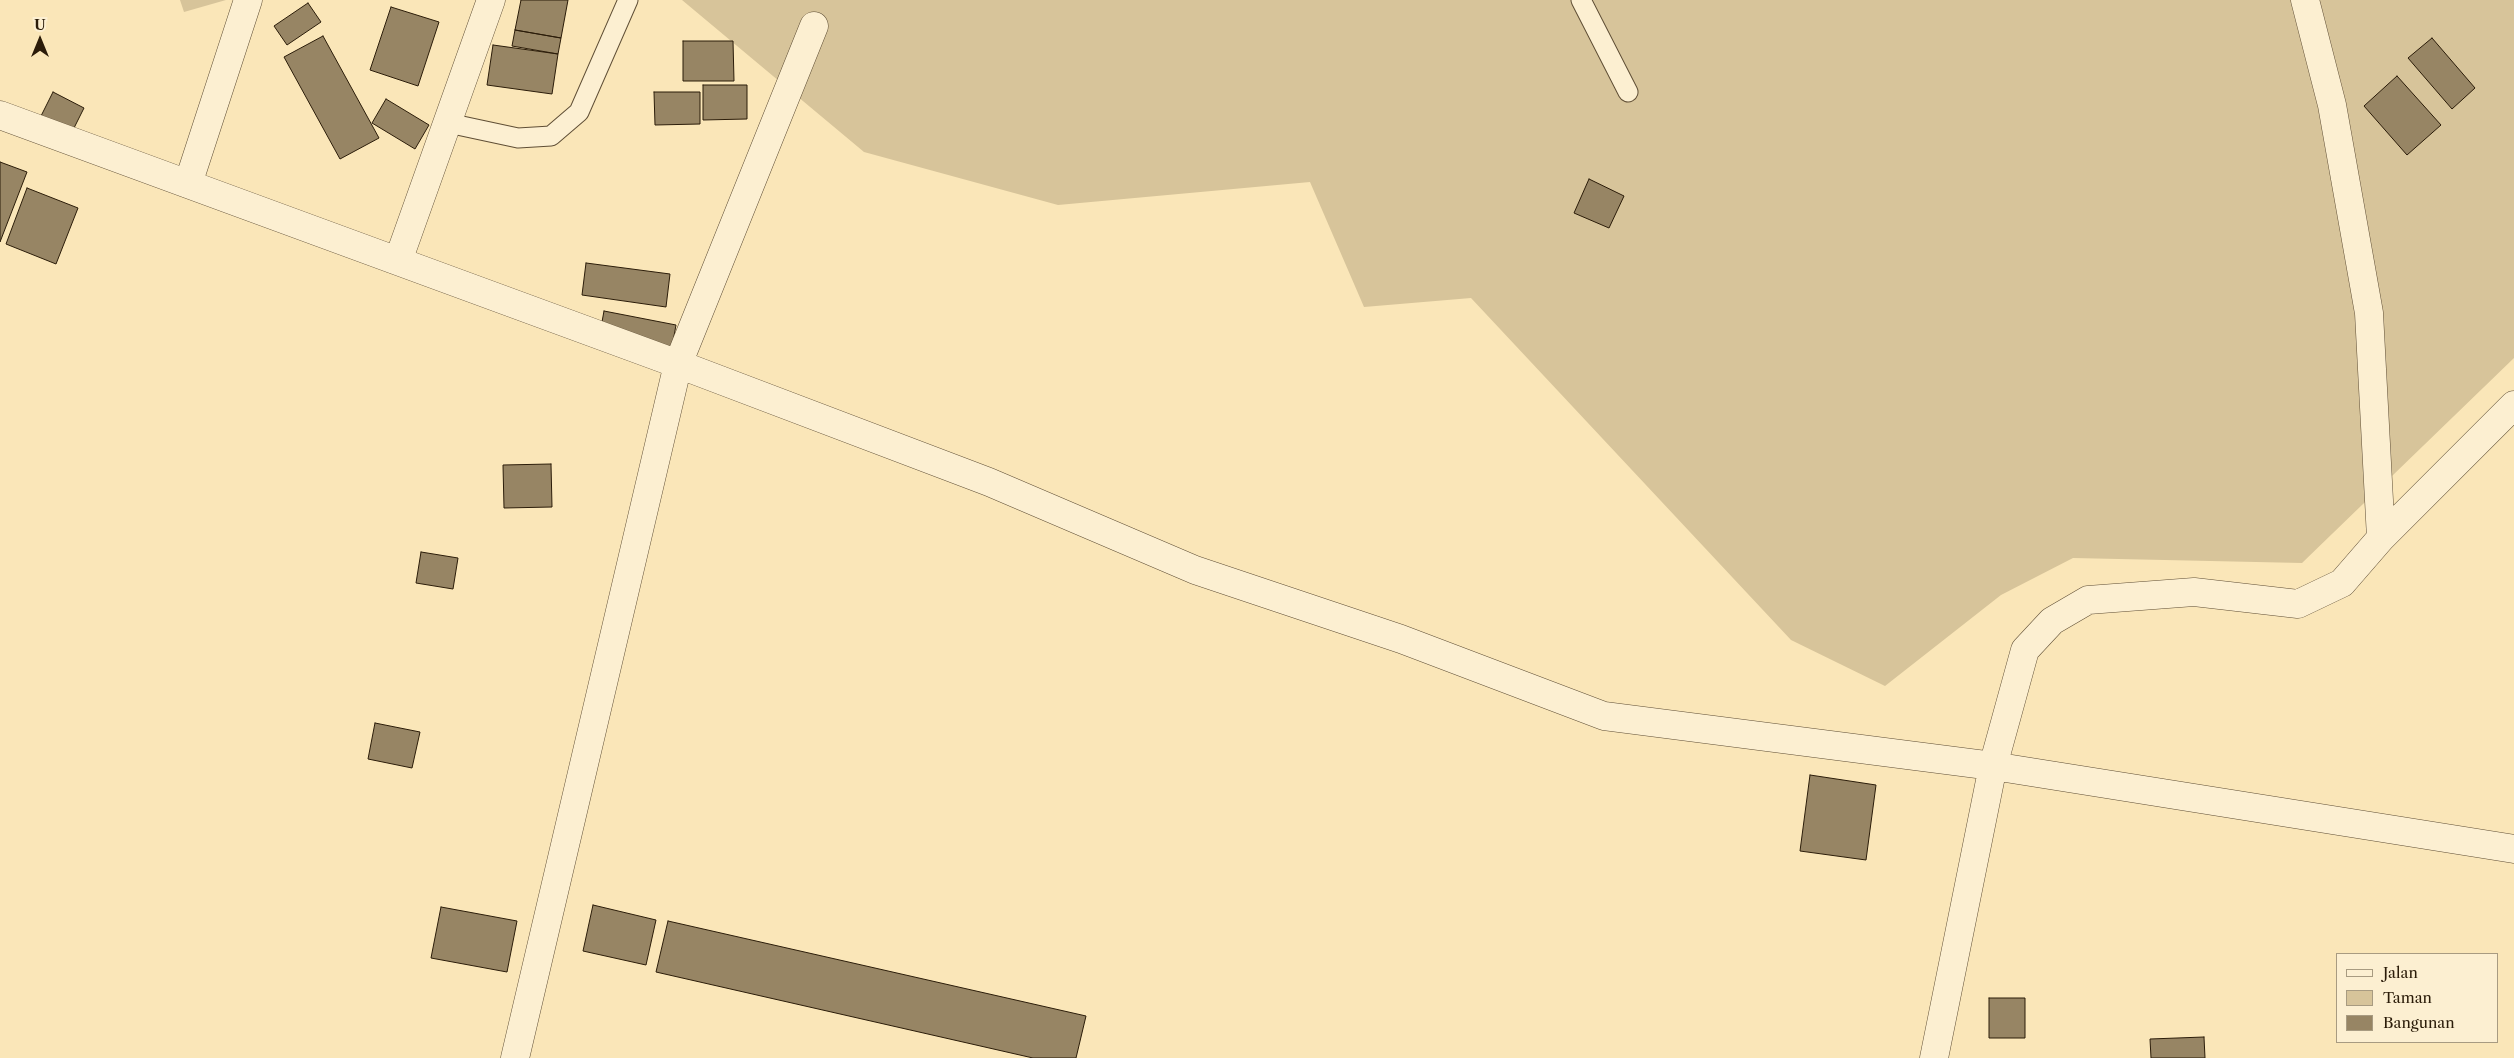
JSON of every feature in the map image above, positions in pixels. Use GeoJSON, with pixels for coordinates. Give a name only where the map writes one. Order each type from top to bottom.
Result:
{"type":"FeatureCollection","features":[{"type":"Feature","properties":{"kind":"street"},"geometry":{"type":"LineString","coordinates":[[188,184],[248,0]]}},
{"type":"Feature","properties":{"kind":"street"},"geometry":{"type":"LineString","coordinates":[[398,261],[491,0]]}},
{"type":"Feature","properties":{"kind":"street"},"geometry":{"type":"LineString","coordinates":[[2305,0],[2332,105],[2369,313],[2381,538]]}},
{"type":"Feature","properties":{"kind":"street"},"geometry":{"type":"LineString","coordinates":[[515,1058],[678,364],[814,26]]}},
{"type":"Feature","properties":{"kind":"street"},"geometry":{"type":"LineString","coordinates":[[0,115],[678,364],[989,482],[1195,570],[1401,639],[1604,716],[1993,766],[2514,849]]}},
{"type":"Feature","properties":{"kind":"street"},"geometry":{"type":"LineString","coordinates":[[1934,1058],[1993,766],[2024,650],[2052,621],[2088,600],[2194,592],[2298,604],[2342,583],[2381,538],[2514,405]]}},
{"type":"Feature","properties":{"kind":"lane"},"geometry":{"type":"LineString","coordinates":[[448,123],[518,138],[551,136],[579,112],[628,0]]}},
{"type":"Feature","properties":{"kind":"lane"},"geometry":{"type":"LineString","coordinates":[[1581,0],[1628,92]]}},
{"type":"Feature","properties":{"kind":"green space"},"geometry":{"type":"Polygon","coordinates":[[[180,0],[226,0],[184,12],[180,0]]]}},
{"type":"Feature","properties":{"kind":"green space"},"geometry":{"type":"Polygon","coordinates":[[[682,0],[2514,0],[2514,358],[2302,563],[2073,558],[2001,595],[1885,686],[1791,640],[1471,298],[1364,307],[1310,182],[1058,205],[864,152],[682,0]]]}},
{"type":"Feature","properties":{"kind":"building"},"geometry":{"type":"Polygon","coordinates":[[[521,0],[568,0],[561,38],[515,30],[521,0]]]}},
{"type":"Feature","properties":{"kind":"building"},"geometry":{"type":"Polygon","coordinates":[[[308,3],[321,22],[287,45],[274,26],[308,3]]]}},
{"type":"Feature","properties":{"kind":"building"},"geometry":{"type":"Polygon","coordinates":[[[391,7],[439,22],[418,86],[370,70],[391,7]]]}},
{"type":"Feature","properties":{"kind":"building"},"geometry":{"type":"Polygon","coordinates":[[[515,30],[561,38],[558,54],[512,46],[515,30]]]}},
{"type":"Feature","properties":{"kind":"building"},"geometry":{"type":"Polygon","coordinates":[[[323,36],[379,138],[340,159],[284,57],[323,36]]]}},
{"type":"Feature","properties":{"kind":"building"},"geometry":{"type":"Polygon","coordinates":[[[2432,38],[2475,88],[2452,109],[2408,58],[2432,38]]]}},
{"type":"Feature","properties":{"kind":"building"},"geometry":{"type":"Polygon","coordinates":[[[683,41],[733,41],[734,81],[683,81],[683,41]]]}},
{"type":"Feature","properties":{"kind":"building"},"geometry":{"type":"Polygon","coordinates":[[[493,45],[558,54],[552,94],[487,85],[493,45]]]}},
{"type":"Feature","properties":{"kind":"building"},"geometry":{"type":"Polygon","coordinates":[[[2397,76],[2441,125],[2407,155],[2364,106],[2397,76]]]}},
{"type":"Feature","properties":{"kind":"building"},"geometry":{"type":"Polygon","coordinates":[[[703,85],[747,85],[747,119],[703,120],[703,85]]]}},
{"type":"Feature","properties":{"kind":"building"},"geometry":{"type":"Polygon","coordinates":[[[53,92],[84,108],[69,138],[38,122],[53,92]]]}},
{"type":"Feature","properties":{"kind":"building"},"geometry":{"type":"Polygon","coordinates":[[[654,92],[700,92],[700,124],[655,125],[654,92]]]}},
{"type":"Feature","properties":{"kind":"building"},"geometry":{"type":"Polygon","coordinates":[[[386,99],[429,125],[415,149],[372,123],[386,99]]]}},
{"type":"Feature","properties":{"kind":"building"},"geometry":{"type":"Polygon","coordinates":[[[0,162],[27,172],[0,242],[0,162]]]}},
{"type":"Feature","properties":{"kind":"building"},"geometry":{"type":"Polygon","coordinates":[[[1589,179],[1624,196],[1609,228],[1574,213],[1589,179]]]}},
{"type":"Feature","properties":{"kind":"building"},"geometry":{"type":"Polygon","coordinates":[[[27,188],[78,208],[56,264],[6,244],[27,188]]]}},
{"type":"Feature","properties":{"kind":"building"},"geometry":{"type":"Polygon","coordinates":[[[586,263],[670,274],[666,307],[582,295],[586,263]]]}},
{"type":"Feature","properties":{"kind":"building"},"geometry":{"type":"Polygon","coordinates":[[[604,311],[676,325],[672,347],[600,333],[604,311]]]}},
{"type":"Feature","properties":{"kind":"building"},"geometry":{"type":"Polygon","coordinates":[[[551,464],[552,507],[504,508],[503,465],[551,464]]]}},
{"type":"Feature","properties":{"kind":"building"},"geometry":{"type":"Polygon","coordinates":[[[421,552],[458,558],[453,589],[416,583],[421,552]]]}},
{"type":"Feature","properties":{"kind":"building"},"geometry":{"type":"Polygon","coordinates":[[[375,723],[420,732],[412,768],[368,759],[375,723]]]}},
{"type":"Feature","properties":{"kind":"building"},"geometry":{"type":"Polygon","coordinates":[[[1810,775],[1876,785],[1866,860],[1800,851],[1810,775]]]}},
{"type":"Feature","properties":{"kind":"building"},"geometry":{"type":"Polygon","coordinates":[[[593,905],[656,920],[646,965],[583,951],[593,905]]]}},
{"type":"Feature","properties":{"kind":"building"},"geometry":{"type":"Polygon","coordinates":[[[441,907],[517,921],[507,972],[431,958],[441,907]]]}},
{"type":"Feature","properties":{"kind":"building"},"geometry":{"type":"Polygon","coordinates":[[[668,921],[1086,1016],[1076,1058],[1033,1058],[656,972],[668,921]]]}},
{"type":"Feature","properties":{"kind":"building"},"geometry":{"type":"Polygon","coordinates":[[[1989,998],[2025,998],[2025,1038],[1989,1038],[1989,998]]]}},
{"type":"Feature","properties":{"kind":"building"},"geometry":{"type":"Polygon","coordinates":[[[2204,1037],[2205,1058],[2151,1058],[2150,1039],[2204,1037]]]}}]}
